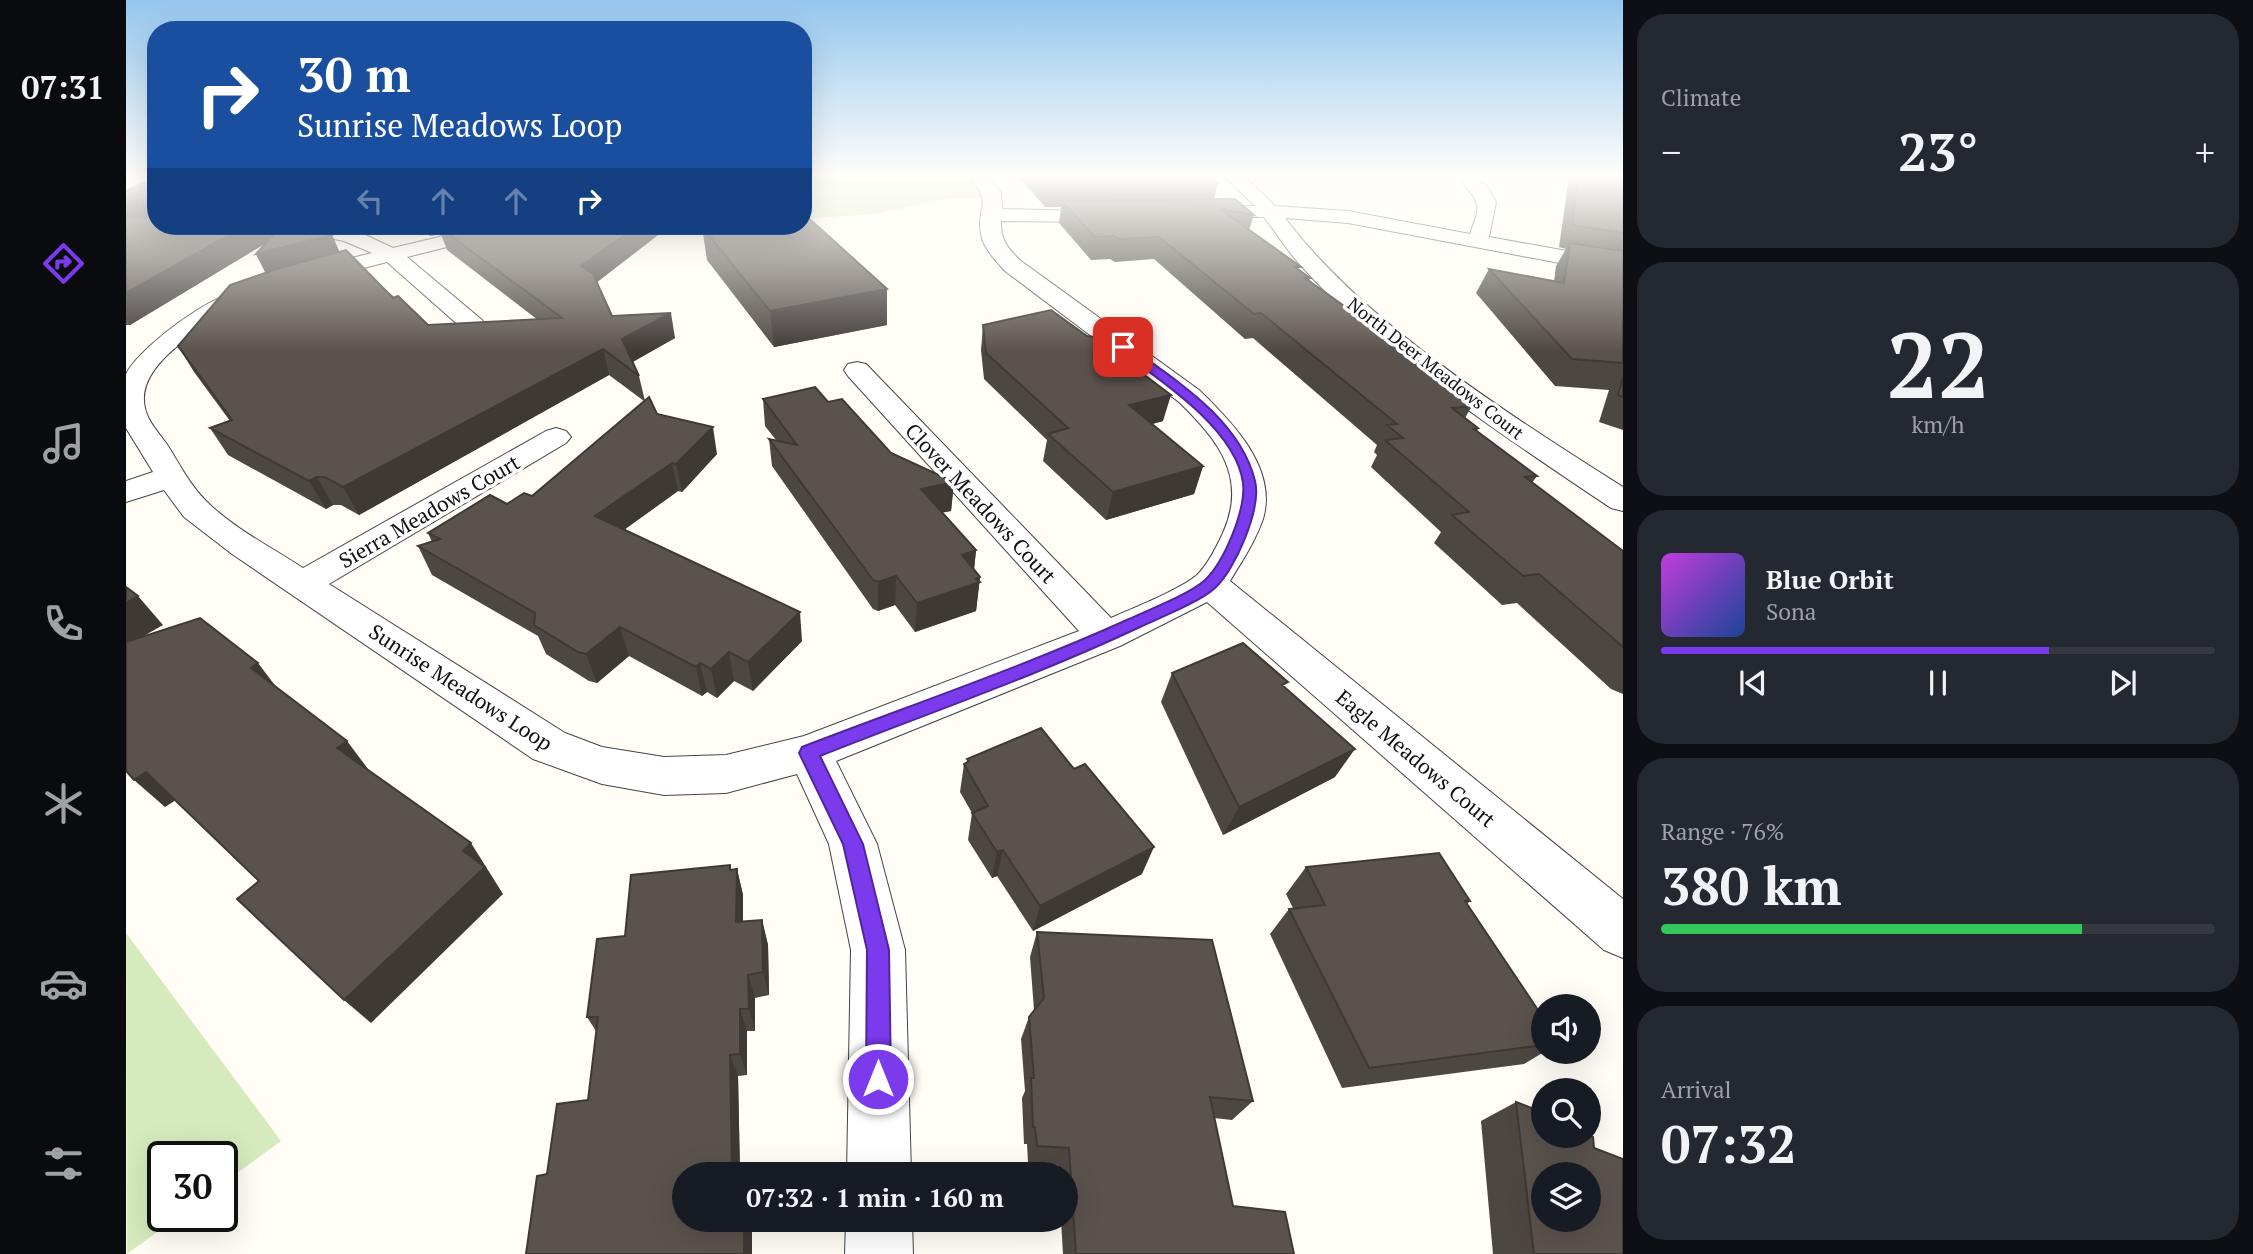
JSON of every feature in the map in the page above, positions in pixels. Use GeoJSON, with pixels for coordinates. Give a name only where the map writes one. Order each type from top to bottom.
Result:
{"type":"FeatureCollection","features":[{"type":"Feature","properties":{"kind":"street"},"geometry":{"type":"LineString","coordinates":[[355,236],[393,256],[473,325]]}},
{"type":"Feature","properties":{"kind":"street","name":"Sunrise Meadows Loop"},"geometry":{"type":"LineString","coordinates":[[472,236],[297,278],[259,290],[192,321],[164,341],[143,363],[131,385],[130,406],[170,477],[197,510],[243,546],[549,746],[602,765],[664,776],[726,774],[809,753],[1105,636],[1210,584],[1236,545],[1247,516],[1249,483],[1235,448],[1215,421],[1189,396],[1013,266],[998,250],[992,236]]}},
{"type":"Feature","properties":{"kind":"street","name":"North Deer Meadows Court"},"geometry":{"type":"LineString","coordinates":[[1290,236],[1321,274],[1403,346],[1532,443],[1623,501]]}},
{"type":"Feature","properties":{"kind":"street"},"geometry":{"type":"LineString","coordinates":[[1448,236],[1623,268]]}},
{"type":"Feature","properties":{"kind":"street"},"geometry":{"type":"LineString","coordinates":[[1478,241],[1479,236]]}},
{"type":"Feature","properties":{"kind":"street","name":"Clover Meadows Court"},"geometry":{"type":"LineString","coordinates":[[857,370],[1105,636]]}},
{"type":"Feature","properties":{"kind":"street","name":"Sierra Meadows Court"},"geometry":{"type":"LineString","coordinates":[[302,584],[556,438]]}},
{"type":"Feature","properties":{"kind":"street"},"geometry":{"type":"LineString","coordinates":[[126,492],[170,477]]}},
{"type":"Feature","properties":{"kind":"street","name":"Eagle Meadows Court"},"geometry":{"type":"LineString","coordinates":[[1210,584],[1623,932]]}},
{"type":"Feature","properties":{"kind":"street"},"geometry":{"type":"LineString","coordinates":[[809,753],[853,844],[878,950],[879,1162]]}},
{"type":"Feature","properties":{"kind":"street"},"geometry":{"type":"LineString","coordinates":[[879,1232],[879,1254]]}},
{"type":"Feature","properties":{"kind":"green space"},"geometry":{"type":"Polygon","coordinates":[[[126,933],[281,1141],[238,1172],[238,1141],[147,1141],[147,1232],[157,1232],[127,1254],[126,933]]]}},
{"type":"Feature","properties":{"kind":"building"},"geometry":{"type":"Polygon","coordinates":[[[126,236],[228,236],[126,293],[126,236]]]}},
{"type":"Feature","properties":{"kind":"building"},"geometry":{"type":"Polygon","coordinates":[[[272,236],[330,236],[256,254],[272,236]]]}},
{"type":"Feature","properties":{"kind":"building"},"geometry":{"type":"Polygon","coordinates":[[[451,236],[624,236],[581,266],[593,274],[612,316],[671,313],[622,339],[639,376],[603,349],[343,487],[325,477],[309,481],[210,428],[232,420],[178,346],[230,285],[346,250],[393,298],[398,296],[428,325],[562,318],[451,236]]]}},
{"type":"Feature","properties":{"kind":"building"},"geometry":{"type":"Polygon","coordinates":[[[709,236],[828,236],[887,289],[770,311],[709,236]]]}},
{"type":"Feature","properties":{"kind":"building"},"geometry":{"type":"Polygon","coordinates":[[[1257,236],[1301,267],[1295,267],[1310,278],[1305,278],[1361,318],[1357,319],[1431,370],[1425,370],[1472,406],[1452,408],[1478,428],[1474,429],[1537,476],[1525,477],[1623,551],[1623,647],[1539,574],[1523,576],[1452,515],[1469,512],[1385,440],[1403,438],[1387,425],[1397,424],[1261,313],[1254,314],[1159,237],[1095,237],[1257,236]]]}},
{"type":"Feature","properties":{"kind":"building"},"geometry":{"type":"Polygon","coordinates":[[[1570,243],[1623,251],[1623,363],[1572,359],[1489,269],[1564,283],[1570,243]]]}},
{"type":"Feature","properties":{"kind":"building"},"geometry":{"type":"Polygon","coordinates":[[[1051,310],[1087,336],[1094,337],[1171,395],[1129,405],[1203,466],[1113,492],[1048,434],[1068,428],[986,353],[983,325],[1051,310]]]}},
{"type":"Feature","properties":{"kind":"building"},"geometry":{"type":"Polygon","coordinates":[[[1623,378],[1623,397],[1618,395],[1623,378]]]}},
{"type":"Feature","properties":{"kind":"building"},"geometry":{"type":"Polygon","coordinates":[[[815,387],[828,402],[842,399],[891,453],[954,482],[921,489],[976,550],[962,555],[980,577],[976,579],[980,582],[917,603],[896,576],[878,582],[873,580],[769,439],[797,445],[763,399],[815,387]]]}},
{"type":"Feature","properties":{"kind":"building"},"geometry":{"type":"Polygon","coordinates":[[[649,397],[657,414],[713,427],[676,464],[672,463],[595,516],[800,612],[748,662],[729,652],[711,669],[700,663],[696,667],[620,627],[586,654],[578,652],[534,625],[535,613],[418,546],[440,539],[428,533],[490,495],[507,504],[524,493],[532,496],[649,397]]]}},
{"type":"Feature","properties":{"kind":"building"},"geometry":{"type":"Polygon","coordinates":[[[126,587],[138,596],[126,603],[126,587]]]}},
{"type":"Feature","properties":{"kind":"building"},"geometry":{"type":"Polygon","coordinates":[[[200,618],[258,663],[251,668],[347,741],[337,748],[471,843],[463,851],[485,867],[344,1000],[237,899],[259,881],[146,772],[134,780],[126,771],[126,642],[200,618]]]}},
{"type":"Feature","properties":{"kind":"building"},"geometry":{"type":"Polygon","coordinates":[[[1243,643],[1288,682],[1282,685],[1355,749],[1239,807],[1172,673],[1243,643]]]}},
{"type":"Feature","properties":{"kind":"building"},"geometry":{"type":"Polygon","coordinates":[[[1041,728],[1074,769],[1085,764],[1154,847],[1040,906],[1003,850],[997,852],[972,813],[988,806],[964,764],[969,761],[967,759],[1041,728]]]}},
{"type":"Feature","properties":{"kind":"building"},"geometry":{"type":"Polygon","coordinates":[[[1439,853],[1470,901],[1465,901],[1531,1000],[1531,1047],[1369,1068],[1289,909],[1325,905],[1306,867],[1439,853]]]}},
{"type":"Feature","properties":{"kind":"building"},"geometry":{"type":"Polygon","coordinates":[[[730,865],[730,870],[737,869],[736,922],[762,920],[763,972],[748,975],[749,1009],[740,1009],[740,1054],[730,1055],[732,1162],[672,1162],[672,1232],[744,1232],[744,1254],[526,1254],[537,1176],[547,1174],[557,1104],[588,1100],[598,1017],[587,1017],[597,939],[625,936],[631,875],[730,865]]]}},
{"type":"Feature","properties":{"kind":"building"},"geometry":{"type":"Polygon","coordinates":[[[1037,932],[1212,940],[1253,1101],[1210,1097],[1233,1206],[1285,1212],[1294,1254],[1076,1254],[1078,1162],[1070,1162],[1069,1148],[1037,1146],[1033,1127],[1031,1078],[1034,1078],[1029,1017],[1044,998],[1037,932]]]}},
{"type":"Feature","properties":{"kind":"building"},"geometry":{"type":"Polygon","coordinates":[[[1516,1102],[1531,1108],[1531,1148],[1594,1148],[1623,1159],[1623,1254],[1534,1254],[1531,1232],[1601,1232],[1601,1162],[1531,1162],[1531,1229],[1516,1102]]]}},
{"type":"Feature","properties":{"kind":"route"},"geometry":{"type":"LineString","coordinates":[[878,1079],[878,950],[853,844],[809,753],[1105,636],[1167,608],[1210,584],[1236,545],[1247,516],[1249,483],[1235,448],[1225,434],[1189,396],[1123,347]]}}]}
